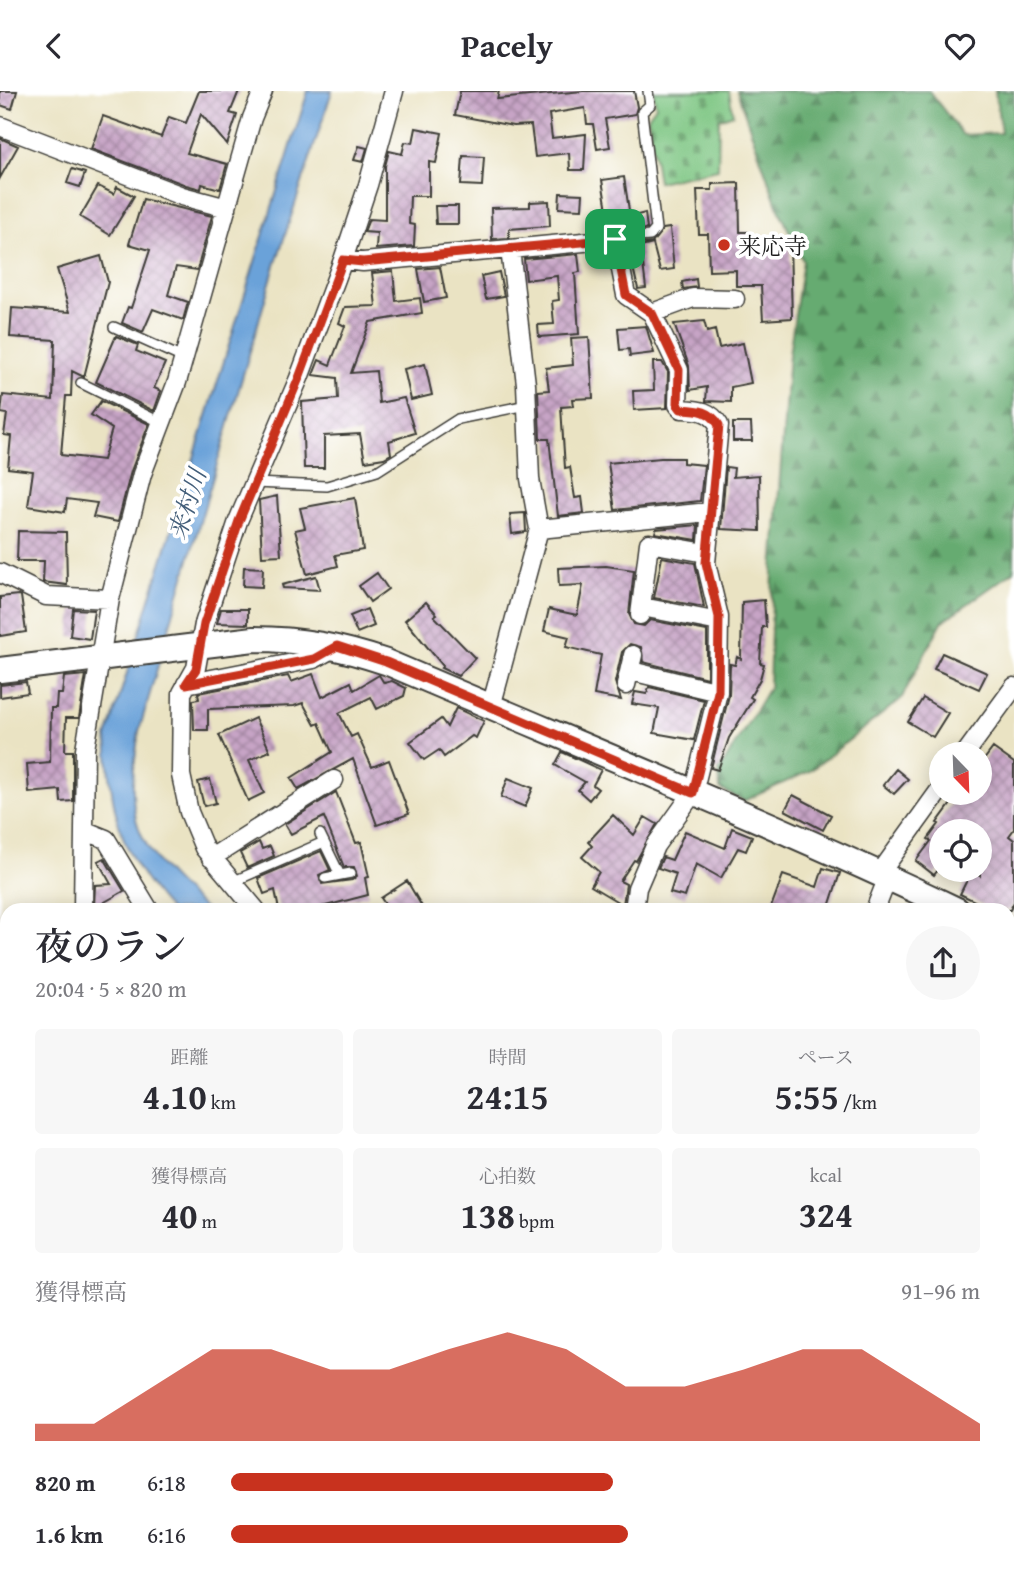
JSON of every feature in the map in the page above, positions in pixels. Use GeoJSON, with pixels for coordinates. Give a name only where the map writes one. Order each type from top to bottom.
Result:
{"type":"FeatureCollection","features":[{"type":"Feature","properties":{"kind":"street"},"geometry":{"type":"LineString","coordinates":[[83,903],[85,749],[104,657],[110,599],[142,474],[183,358],[252,118],[264,91]]}},
{"type":"Feature","properties":{"kind":"street"},"geometry":{"type":"LineString","coordinates":[[250,903],[211,858],[189,812],[181,775],[180,708],[186,684],[196,669],[194,646],[253,483],[299,378],[343,260],[368,185],[394,91]]}},
{"type":"Feature","properties":{"kind":"street"},"geometry":{"type":"LineString","coordinates":[[0,126],[182,196],[227,208]]}},
{"type":"Feature","properties":{"kind":"street"},"geometry":{"type":"LineString","coordinates":[[343,260],[363,262],[615,239],[626,295],[652,313],[679,370],[678,405],[681,409],[704,411],[714,417],[719,425],[714,497],[709,512],[706,553],[719,622],[718,692],[693,793],[655,846],[637,888],[635,903]]}},
{"type":"Feature","properties":{"kind":"street"},"geometry":{"type":"LineString","coordinates":[[491,707],[539,529],[530,479],[527,405],[510,249]]}},
{"type":"Feature","properties":{"kind":"street"},"geometry":{"type":"LineString","coordinates":[[652,313],[693,298],[735,299]]}},
{"type":"Feature","properties":{"kind":"street"},"geometry":{"type":"LineString","coordinates":[[539,529],[709,512]]}},
{"type":"Feature","properties":{"kind":"street"},"geometry":{"type":"LineString","coordinates":[[706,553],[649,543],[641,611],[719,622]]}},
{"type":"Feature","properties":{"kind":"street"},"geometry":{"type":"LineString","coordinates":[[0,573],[46,596],[110,599]]}},
{"type":"Feature","properties":{"kind":"street"},"geometry":{"type":"LineString","coordinates":[[0,670],[194,646],[293,639],[337,646],[386,662],[884,875],[942,903]]}},
{"type":"Feature","properties":{"kind":"street"},"geometry":{"type":"LineString","coordinates":[[186,684],[314,659],[337,646]]}},
{"type":"Feature","properties":{"kind":"street"},"geometry":{"type":"LineString","coordinates":[[630,671],[718,692]]}},
{"type":"Feature","properties":{"kind":"street"},"geometry":{"type":"LineString","coordinates":[[974,742],[1014,687]]}},
{"type":"Feature","properties":{"kind":"street"},"geometry":{"type":"LineString","coordinates":[[211,858],[334,780]]}},
{"type":"Feature","properties":{"kind":"street"},"geometry":{"type":"LineString","coordinates":[[877,903],[884,875],[930,805]]}},
{"type":"Feature","properties":{"kind":"street"},"geometry":{"type":"LineString","coordinates":[[86,831],[106,839],[145,903]]}},
{"type":"Feature","properties":{"kind":"lane"},"geometry":{"type":"LineString","coordinates":[[615,239],[650,236],[656,229],[642,112],[650,105],[648,91]]}},
{"type":"Feature","properties":{"kind":"lane"},"geometry":{"type":"LineString","coordinates":[[114,327],[183,358]]}},
{"type":"Feature","properties":{"kind":"lane"},"geometry":{"type":"LineString","coordinates":[[81,383],[162,423]]}},
{"type":"Feature","properties":{"kind":"lane"},"geometry":{"type":"LineString","coordinates":[[253,483],[327,486],[377,471],[458,419],[527,405]]}},
{"type":"Feature","properties":{"kind":"lane"},"geometry":{"type":"LineString","coordinates":[[231,883],[322,838],[340,875]]}},
{"type":"Feature","properties":{"kind":"lane"},"geometry":{"type":"LineString","coordinates":[[325,878],[351,873]]}},
{"type":"Feature","properties":{"kind":"green space"},"geometry":{"type":"Polygon","coordinates":[[[653,91],[729,91],[733,114],[719,119],[718,169],[658,182],[648,117],[656,106],[653,91]]]}},
{"type":"Feature","properties":{"kind":"green space"},"geometry":{"type":"Polygon","coordinates":[[[737,91],[929,91],[963,135],[1001,133],[995,91],[1014,91],[1014,571],[942,622],[901,699],[810,771],[744,801],[720,789],[719,771],[769,688],[773,570],[789,354],[803,261],[777,205],[737,91]]]}},
{"type":"Feature","properties":{"kind":"water","name":"来村川"},"geometry":{"type":"Polygon","coordinates":[[[308,91],[332,91],[274,269],[139,731],[133,794],[139,828],[153,855],[198,903],[164,903],[139,870],[128,850],[115,809],[107,737],[308,91]]]}},
{"type":"Feature","properties":{"kind":"building"},"geometry":{"type":"Polygon","coordinates":[[[0,91],[17,91],[12,109],[0,105],[0,91]]]}},
{"type":"Feature","properties":{"kind":"building"},"geometry":{"type":"Polygon","coordinates":[[[199,91],[239,91],[230,113],[237,115],[227,145],[201,114],[187,153],[227,164],[220,189],[202,184],[201,189],[186,185],[91,149],[103,116],[161,137],[169,117],[186,123],[199,91]]]}},
{"type":"Feature","properties":{"kind":"building"},"geometry":{"type":"Polygon","coordinates":[[[460,91],[499,91],[497,99],[583,91],[634,91],[637,107],[635,114],[605,119],[610,147],[597,149],[593,124],[587,124],[585,108],[549,114],[552,138],[586,134],[584,170],[570,170],[569,153],[535,157],[531,125],[513,126],[455,115],[460,91]]]}},
{"type":"Feature","properties":{"kind":"building"},"geometry":{"type":"Polygon","coordinates":[[[416,128],[442,133],[436,163],[429,162],[429,196],[410,196],[409,224],[415,225],[414,246],[376,249],[377,233],[364,232],[369,219],[385,220],[385,166],[389,151],[402,154],[405,142],[413,143],[416,128]]]}},
{"type":"Feature","properties":{"kind":"building"},"geometry":{"type":"Polygon","coordinates":[[[0,138],[18,146],[0,178],[0,138]]]}},
{"type":"Feature","properties":{"kind":"building"},"geometry":{"type":"Polygon","coordinates":[[[359,146],[367,148],[363,162],[354,160],[359,146]]]}},
{"type":"Feature","properties":{"kind":"building"},"geometry":{"type":"Polygon","coordinates":[[[463,156],[484,157],[482,186],[461,185],[463,156]]]}},
{"type":"Feature","properties":{"kind":"building"},"geometry":{"type":"Polygon","coordinates":[[[72,169],[85,173],[80,187],[67,183],[72,169]]]}},
{"type":"Feature","properties":{"kind":"building"},"geometry":{"type":"Polygon","coordinates":[[[624,177],[630,217],[645,213],[647,229],[623,231],[610,228],[602,180],[624,177]]]}},
{"type":"Feature","properties":{"kind":"building"},"geometry":{"type":"Polygon","coordinates":[[[739,183],[740,232],[749,232],[749,243],[778,241],[778,244],[790,244],[792,318],[763,320],[761,286],[736,286],[736,270],[709,271],[708,234],[699,234],[697,190],[712,190],[712,184],[739,183]]]}},
{"type":"Feature","properties":{"kind":"building"},"geometry":{"type":"Polygon","coordinates":[[[98,186],[114,194],[117,187],[134,196],[110,235],[80,217],[98,186]]]}},
{"type":"Feature","properties":{"kind":"building"},"geometry":{"type":"Polygon","coordinates":[[[560,193],[583,194],[582,209],[559,208],[560,193]]]}},
{"type":"Feature","properties":{"kind":"building"},"geometry":{"type":"Polygon","coordinates":[[[143,199],[212,216],[197,270],[176,267],[168,295],[188,302],[183,320],[153,309],[143,332],[122,323],[128,307],[131,308],[150,250],[129,244],[143,199]]]}},
{"type":"Feature","properties":{"kind":"building"},"geometry":{"type":"Polygon","coordinates":[[[549,201],[550,226],[509,229],[509,238],[492,239],[491,208],[530,207],[530,202],[549,201]]]}},
{"type":"Feature","properties":{"kind":"building"},"geometry":{"type":"Polygon","coordinates":[[[435,206],[458,206],[458,224],[436,224],[435,206]]]}},
{"type":"Feature","properties":{"kind":"building"},"geometry":{"type":"Polygon","coordinates":[[[670,228],[674,269],[660,271],[653,244],[641,247],[646,288],[638,289],[628,245],[652,243],[663,229],[670,228]]]}},
{"type":"Feature","properties":{"kind":"building"},"geometry":{"type":"Polygon","coordinates":[[[578,254],[580,272],[575,273],[579,334],[539,337],[538,325],[554,324],[552,301],[559,300],[557,276],[526,280],[524,259],[578,254]]]}},
{"type":"Feature","properties":{"kind":"building"},"geometry":{"type":"Polygon","coordinates":[[[101,256],[108,282],[84,377],[72,371],[71,396],[66,396],[61,455],[103,460],[112,429],[91,415],[101,401],[149,424],[131,471],[118,522],[93,517],[97,503],[67,499],[65,512],[28,506],[33,471],[8,468],[11,436],[4,435],[7,414],[1,413],[3,395],[53,400],[55,340],[10,337],[12,308],[70,312],[57,269],[101,256]]]}},
{"type":"Feature","properties":{"kind":"building"},"geometry":{"type":"Polygon","coordinates":[[[440,267],[446,298],[424,302],[418,269],[440,267]]]}},
{"type":"Feature","properties":{"kind":"building"},"geometry":{"type":"Polygon","coordinates":[[[393,271],[396,301],[420,298],[422,313],[370,322],[351,373],[376,371],[379,403],[404,398],[415,433],[389,441],[391,454],[384,458],[365,461],[360,434],[324,436],[324,468],[304,468],[302,402],[338,399],[337,378],[313,375],[319,360],[330,365],[345,326],[339,323],[345,307],[376,306],[372,273],[393,271]]]}},
{"type":"Feature","properties":{"kind":"building"},"geometry":{"type":"Polygon","coordinates":[[[499,272],[504,296],[486,299],[481,276],[499,272]]]}},
{"type":"Feature","properties":{"kind":"building"},"geometry":{"type":"Polygon","coordinates":[[[696,279],[697,287],[683,289],[682,282],[696,279]]]}},
{"type":"Feature","properties":{"kind":"building"},"geometry":{"type":"Polygon","coordinates":[[[704,321],[707,332],[715,330],[719,348],[743,343],[751,383],[731,387],[731,402],[706,401],[707,387],[690,390],[689,366],[674,324],[704,321]]]}},
{"type":"Feature","properties":{"kind":"building"},"geometry":{"type":"Polygon","coordinates":[[[646,326],[654,353],[630,356],[629,349],[620,350],[618,328],[646,326]]]}},
{"type":"Feature","properties":{"kind":"building"},"geometry":{"type":"Polygon","coordinates":[[[116,336],[138,345],[136,351],[165,363],[154,388],[161,391],[154,411],[96,382],[116,336]]]}},
{"type":"Feature","properties":{"kind":"building"},"geometry":{"type":"Polygon","coordinates":[[[589,337],[593,398],[572,399],[573,406],[561,407],[565,468],[570,467],[575,498],[582,497],[584,513],[558,516],[549,439],[540,439],[538,391],[549,390],[546,368],[573,365],[571,338],[589,337]]]}},
{"type":"Feature","properties":{"kind":"building"},"geometry":{"type":"Polygon","coordinates":[[[653,362],[662,362],[668,372],[667,408],[634,410],[633,391],[654,390],[653,362]]]}},
{"type":"Feature","properties":{"kind":"building"},"geometry":{"type":"Polygon","coordinates":[[[425,364],[432,395],[411,400],[404,369],[425,364]]]}},
{"type":"Feature","properties":{"kind":"building"},"geometry":{"type":"Polygon","coordinates":[[[733,423],[751,423],[752,441],[733,441],[733,423]]]}},
{"type":"Feature","properties":{"kind":"building"},"geometry":{"type":"Polygon","coordinates":[[[683,458],[683,463],[704,465],[700,501],[615,510],[608,463],[683,458]]]}},
{"type":"Feature","properties":{"kind":"building"},"geometry":{"type":"Polygon","coordinates":[[[726,467],[734,468],[733,477],[759,475],[760,531],[721,529],[726,467]]]}},
{"type":"Feature","properties":{"kind":"building"},"geometry":{"type":"Polygon","coordinates":[[[277,496],[281,555],[262,556],[259,500],[277,496]]]}},
{"type":"Feature","properties":{"kind":"building"},"geometry":{"type":"Polygon","coordinates":[[[355,498],[363,550],[335,555],[338,566],[307,574],[295,530],[305,528],[300,508],[355,498]]]}},
{"type":"Feature","properties":{"kind":"building"},"geometry":{"type":"Polygon","coordinates":[[[525,513],[526,532],[512,534],[510,514],[525,513]]]}},
{"type":"Feature","properties":{"kind":"building"},"geometry":{"type":"Polygon","coordinates":[[[698,525],[697,540],[655,533],[656,529],[698,525]]]}},
{"type":"Feature","properties":{"kind":"building"},"geometry":{"type":"Polygon","coordinates":[[[18,531],[66,532],[67,585],[43,582],[44,561],[17,561],[18,531]]]}},
{"type":"Feature","properties":{"kind":"building"},"geometry":{"type":"Polygon","coordinates":[[[662,557],[695,563],[704,607],[654,598],[662,557]]]}},
{"type":"Feature","properties":{"kind":"building"},"geometry":{"type":"Polygon","coordinates":[[[606,566],[634,570],[629,614],[634,624],[644,626],[650,620],[707,631],[707,678],[643,662],[641,647],[630,644],[622,652],[615,682],[621,700],[594,695],[601,655],[566,647],[569,637],[544,631],[549,609],[577,615],[583,585],[559,586],[558,568],[606,566]]]}},
{"type":"Feature","properties":{"kind":"building"},"geometry":{"type":"Polygon","coordinates":[[[244,567],[263,568],[262,587],[243,586],[244,567]]]}},
{"type":"Feature","properties":{"kind":"building"},"geometry":{"type":"Polygon","coordinates":[[[377,573],[388,589],[370,602],[359,586],[377,573]]]}},
{"type":"Feature","properties":{"kind":"building"},"geometry":{"type":"Polygon","coordinates":[[[316,576],[320,590],[283,588],[282,585],[316,576]]]}},
{"type":"Feature","properties":{"kind":"building"},"geometry":{"type":"Polygon","coordinates":[[[21,596],[26,632],[0,636],[0,597],[21,596]]]}},
{"type":"Feature","properties":{"kind":"building"},"geometry":{"type":"Polygon","coordinates":[[[764,600],[766,627],[762,627],[760,663],[764,664],[760,679],[750,697],[753,699],[729,738],[718,770],[711,768],[729,695],[730,664],[735,665],[737,657],[741,659],[742,602],[764,600]]]}},
{"type":"Feature","properties":{"kind":"building"},"geometry":{"type":"Polygon","coordinates":[[[426,602],[437,614],[434,616],[475,658],[458,676],[441,668],[443,666],[405,620],[426,602]]]}},
{"type":"Feature","properties":{"kind":"building"},"geometry":{"type":"Polygon","coordinates":[[[73,609],[94,610],[90,639],[70,636],[73,609]]]}},
{"type":"Feature","properties":{"kind":"building"},"geometry":{"type":"Polygon","coordinates":[[[221,609],[248,609],[248,624],[217,623],[221,609]]]}},
{"type":"Feature","properties":{"kind":"building"},"geometry":{"type":"Polygon","coordinates":[[[367,609],[374,626],[357,633],[350,616],[367,609]]]}},
{"type":"Feature","properties":{"kind":"building"},"geometry":{"type":"Polygon","coordinates":[[[942,653],[987,673],[979,689],[934,669],[942,653]]]}},
{"type":"Feature","properties":{"kind":"building"},"geometry":{"type":"Polygon","coordinates":[[[313,674],[322,697],[351,682],[354,690],[379,675],[384,683],[392,681],[406,688],[404,696],[377,709],[371,697],[339,713],[351,737],[357,734],[372,767],[389,760],[409,814],[377,825],[353,759],[298,789],[291,778],[332,752],[319,723],[315,725],[303,703],[294,706],[208,709],[208,730],[194,730],[193,700],[199,699],[198,693],[288,676],[291,682],[313,674]]]}},
{"type":"Feature","properties":{"kind":"building"},"geometry":{"type":"Polygon","coordinates":[[[86,675],[79,718],[66,718],[65,751],[73,751],[73,801],[61,802],[60,790],[29,793],[27,764],[50,762],[51,708],[56,708],[57,694],[62,694],[64,677],[86,675]]]}},
{"type":"Feature","properties":{"kind":"building"},"geometry":{"type":"Polygon","coordinates":[[[26,682],[28,693],[0,697],[0,685],[26,682]]]}},
{"type":"Feature","properties":{"kind":"building"},"geometry":{"type":"Polygon","coordinates":[[[649,687],[704,700],[694,740],[654,733],[659,708],[632,704],[635,692],[647,694],[649,687]]]}},
{"type":"Feature","properties":{"kind":"building"},"geometry":{"type":"Polygon","coordinates":[[[923,698],[948,713],[933,737],[908,722],[923,698]]]}},
{"type":"Feature","properties":{"kind":"building"},"geometry":{"type":"Polygon","coordinates":[[[456,708],[484,721],[476,738],[472,736],[444,757],[439,750],[424,760],[410,742],[441,719],[447,727],[456,708]]]}},
{"type":"Feature","properties":{"kind":"building"},"geometry":{"type":"Polygon","coordinates":[[[255,718],[270,751],[249,760],[264,793],[248,801],[219,735],[255,718]]]}},
{"type":"Feature","properties":{"kind":"building"},"geometry":{"type":"Polygon","coordinates":[[[993,748],[1014,763],[1014,829],[1009,836],[1014,840],[1014,903],[979,903],[960,894],[966,882],[992,882],[992,819],[940,819],[950,805],[992,805],[993,748]]]}},
{"type":"Feature","properties":{"kind":"building"},"geometry":{"type":"Polygon","coordinates":[[[562,752],[601,770],[593,785],[598,789],[589,800],[578,790],[585,782],[555,765],[562,752]]]}},
{"type":"Feature","properties":{"kind":"building"},"geometry":{"type":"Polygon","coordinates":[[[896,769],[908,779],[894,794],[883,785],[896,769]]]}},
{"type":"Feature","properties":{"kind":"building"},"geometry":{"type":"Polygon","coordinates":[[[508,778],[533,788],[525,807],[501,797],[508,778]]]}},
{"type":"Feature","properties":{"kind":"building"},"geometry":{"type":"Polygon","coordinates":[[[210,779],[216,803],[204,806],[198,782],[210,779]]]}},
{"type":"Feature","properties":{"kind":"building"},"geometry":{"type":"Polygon","coordinates":[[[336,792],[356,843],[361,842],[369,877],[365,878],[368,895],[337,903],[278,903],[275,890],[264,894],[258,878],[321,851],[330,870],[319,875],[322,884],[352,880],[357,876],[354,867],[344,867],[324,817],[291,834],[285,824],[336,792]]]}},
{"type":"Feature","properties":{"kind":"building"},"geometry":{"type":"Polygon","coordinates":[[[793,795],[831,815],[823,830],[785,810],[793,795]]]}},
{"type":"Feature","properties":{"kind":"building"},"geometry":{"type":"Polygon","coordinates":[[[613,815],[634,835],[645,817],[657,824],[636,861],[634,860],[620,881],[626,884],[623,903],[591,886],[599,872],[582,857],[592,846],[588,842],[613,815]]]}},
{"type":"Feature","properties":{"kind":"building"},"geometry":{"type":"Polygon","coordinates":[[[732,828],[752,836],[746,851],[738,848],[721,878],[696,864],[685,897],[670,893],[676,874],[658,868],[663,857],[672,860],[685,831],[725,848],[732,828]]]}},
{"type":"Feature","properties":{"kind":"building"},"geometry":{"type":"Polygon","coordinates":[[[259,842],[262,849],[270,846],[274,856],[247,868],[240,853],[259,842]]]}},
{"type":"Feature","properties":{"kind":"building"},"geometry":{"type":"Polygon","coordinates":[[[929,844],[929,871],[916,861],[929,844]]]}},
{"type":"Feature","properties":{"kind":"building"},"geometry":{"type":"Polygon","coordinates":[[[104,858],[124,891],[103,903],[94,903],[95,885],[111,884],[98,861],[104,858]]]}},
{"type":"Feature","properties":{"kind":"building"},"geometry":{"type":"Polygon","coordinates":[[[823,868],[840,873],[830,903],[773,903],[783,875],[817,887],[823,868]]]}},
{"type":"Feature","properties":{"kind":"building"},"geometry":{"type":"Polygon","coordinates":[[[407,881],[420,903],[384,903],[381,898],[407,881]]]}},
{"type":"Feature","properties":{"kind":"place","name":"来応寺"},"geometry":{"type":"Point","coordinates":[724,245]}},
{"type":"Feature","properties":{"kind":"route"},"geometry":{"type":"LineString","coordinates":[[615,239],[626,295],[652,313],[679,370],[678,405],[681,409],[704,411],[714,417],[719,425],[706,563],[719,617],[718,692],[711,730],[693,793],[386,662],[337,646],[314,659],[186,684],[196,669],[204,624],[253,483],[299,378],[343,260],[363,262],[615,239]]}}]}
